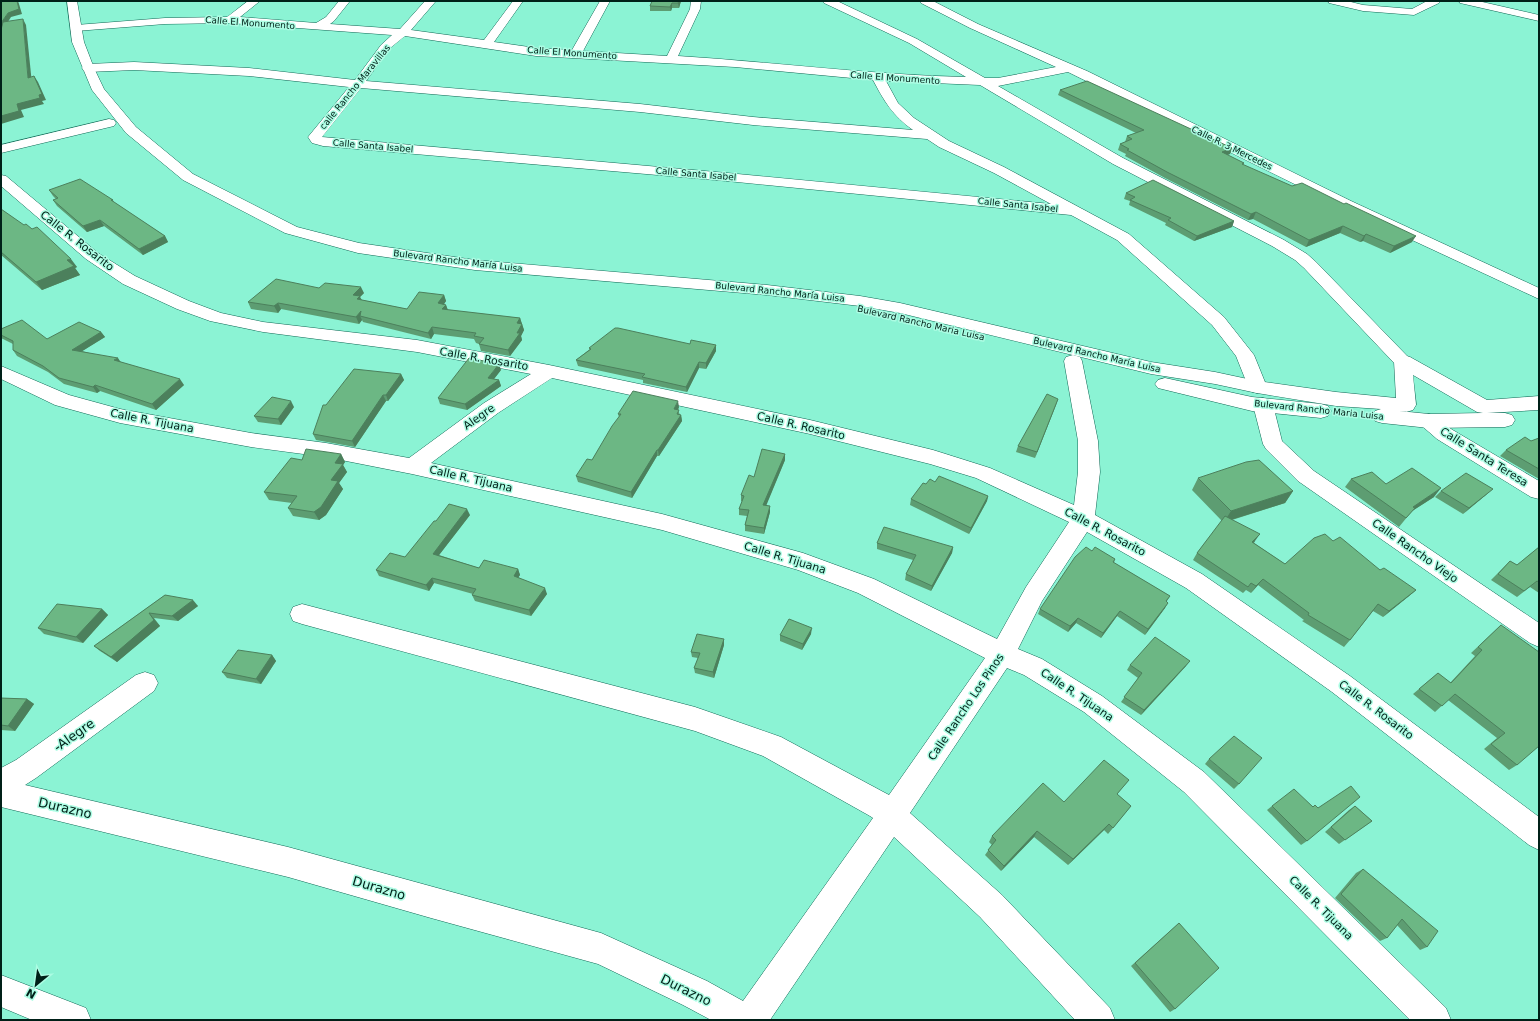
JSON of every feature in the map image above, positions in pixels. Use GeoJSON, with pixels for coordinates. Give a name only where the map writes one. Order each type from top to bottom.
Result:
{"type":"FeatureCollection","features":[{"type":"Feature","properties":{"kind":"street","name":"Bulevard Rancho Maria Luisa"},"geometry":{"type":"LineString","coordinates":[[62,1],[68,46],[76,69],[86,92],[109,123],[148,159],[179,182],[276,233],[305,244],[374,258],[487,274],[584,282],[659,291],[669,289],[823,303],[872,311],[948,328],[1119,374],[1429,421],[1539,418]]}},
{"type":"Feature","properties":{"kind":"street","name":"Bulevard Rancho María Luisa"},"geometry":{"type":"LineString","coordinates":[[72,1],[78,42],[98,90],[131,130],[188,177],[291,230],[320,239],[358,248],[475,265],[767,290],[860,301],[900,308],[1151,368],[1215,378],[1260,396],[1336,399],[1406,405],[1403,361]]}},
{"type":"Feature","properties":{"kind":"street"},"geometry":{"type":"LineString","coordinates":[[230,20],[256,1]]}},
{"type":"Feature","properties":{"kind":"street"},"geometry":{"type":"LineString","coordinates":[[316,27],[330,19],[345,1]]}},
{"type":"Feature","properties":{"kind":"street","name":"calle Rancho Maravillas"},"geometry":{"type":"LineString","coordinates":[[317,140],[315,137],[358,84],[385,47],[431,1]]}},
{"type":"Feature","properties":{"kind":"street"},"geometry":{"type":"LineString","coordinates":[[487,44],[518,1]]}},
{"type":"Feature","properties":{"kind":"street"},"geometry":{"type":"LineString","coordinates":[[576,54],[605,1]]}},
{"type":"Feature","properties":{"kind":"street"},"geometry":{"type":"LineString","coordinates":[[671,59],[694,9],[696,1]]}},
{"type":"Feature","properties":{"kind":"street"},"geometry":{"type":"LineString","coordinates":[[828,1],[913,41],[1118,161],[1278,243],[1301,257],[1403,361],[1484,407],[1539,403]]}},
{"type":"Feature","properties":{"kind":"street","name":"Calle R. 3 Mercedes"},"geometry":{"type":"LineString","coordinates":[[926,1],[974,26],[1068,68],[1346,204],[1539,294]]}},
{"type":"Feature","properties":{"kind":"street"},"geometry":{"type":"LineString","coordinates":[[1333,1],[1363,8],[1414,12],[1435,1]]}},
{"type":"Feature","properties":{"kind":"street"},"geometry":{"type":"LineString","coordinates":[[1464,1],[1539,18]]}},
{"type":"Feature","properties":{"kind":"street","name":"Calle El Monumento"},"geometry":{"type":"LineString","coordinates":[[76,28],[171,20],[230,20],[401,32],[536,52],[735,63],[878,77],[982,82],[998,82],[1068,68]]}},
{"type":"Feature","properties":{"kind":"street"},"geometry":{"type":"LineString","coordinates":[[88,68],[114,66],[219,70],[400,89],[640,108],[753,121],[930,135]]}},
{"type":"Feature","properties":{"kind":"street","name":"Calle Rancho Viejo"},"geometry":{"type":"LineString","coordinates":[[878,77],[893,105],[909,121],[930,135],[944,144],[999,170],[1123,237],[1218,321],[1245,355],[1260,396],[1273,444],[1292,464],[1306,476],[1539,636]]}},
{"type":"Feature","properties":{"kind":"street"},"geometry":{"type":"LineString","coordinates":[[1,149],[109,123]]}},
{"type":"Feature","properties":{"kind":"street","name":"Calle Santa Isabel"},"geometry":{"type":"LineString","coordinates":[[317,140],[323,142],[735,178],[1074,211]]}},
{"type":"Feature","properties":{"kind":"street","name":"Calle R. Rosarito"},"geometry":{"type":"LineString","coordinates":[[1,179],[92,256],[129,280],[183,306],[216,317],[263,328],[416,346],[549,371],[810,427],[933,457],[983,474],[1083,519],[1194,581],[1341,684],[1539,835]]}},
{"type":"Feature","properties":{"kind":"street","name":"Calle Rancho Los Pinos"},"geometry":{"type":"LineString","coordinates":[[750,1020],[1002,654],[1034,594],[1083,519],[1089,472],[1088,441],[1073,362]]}},
{"type":"Feature","properties":{"kind":"street","name":"Alegre"},"geometry":{"type":"LineString","coordinates":[[412,466],[491,408],[549,371]]}},
{"type":"Feature","properties":{"kind":"street","name":"Calle R. Tijuana"},"geometry":{"type":"LineString","coordinates":[[1,372],[62,400],[120,416],[251,440],[326,450],[412,466],[662,522],[803,562],[866,586],[1002,654],[1033,666],[1093,704],[1194,782],[1434,1020]]}},
{"type":"Feature","properties":{"kind":"street","name":"Calle Santa Teresa"},"geometry":{"type":"LineString","coordinates":[[1429,421],[1451,438],[1539,491]]}},
{"type":"Feature","properties":{"kind":"street"},"geometry":{"type":"LineString","coordinates":[[302,614],[695,719],[771,746],[880,806],[932,851],[991,906],[1098,1020]]}},
{"type":"Feature","properties":{"kind":"street","name":"-Alegre"},"geometry":{"type":"LineString","coordinates":[[1,783],[26,769],[145,683]]}},
{"type":"Feature","properties":{"kind":"street","name":"Durazno"},"geometry":{"type":"LineString","coordinates":[[1,793],[288,862],[430,903],[601,949],[695,993],[744,1020]]}},
{"type":"Feature","properties":{"kind":"street"},"geometry":{"type":"LineString","coordinates":[[1,991],[74,1020]]}},
{"type":"Feature","properties":{"kind":"building"},"geometry":{"type":"Polygon","coordinates":[[[1,1],[17,1],[19,9],[8,13],[1,23],[1,1]]]}},
{"type":"Feature","properties":{"kind":"building"},"geometry":{"type":"Polygon","coordinates":[[[652,1],[679,1],[678,3],[672,3],[670,7],[650,6],[652,1]]]}},
{"type":"Feature","properties":{"kind":"building"},"geometry":{"type":"Polygon","coordinates":[[[23,19],[28,78],[34,76],[42,94],[39,95],[40,98],[17,104],[19,111],[1,116],[1,30],[3,22],[23,19]]]}},
{"type":"Feature","properties":{"kind":"building"},"geometry":{"type":"Polygon","coordinates":[[[1087,81],[1232,148],[1222,152],[1244,163],[1242,164],[1292,186],[1302,183],[1344,204],[1346,203],[1416,236],[1394,246],[1366,234],[1364,236],[1343,226],[1309,240],[1256,212],[1251,214],[1167,172],[1127,150],[1129,149],[1120,144],[1132,139],[1127,136],[1144,130],[1060,90],[1087,81]]]}},
{"type":"Feature","properties":{"kind":"building"},"geometry":{"type":"Polygon","coordinates":[[[80,179],[165,236],[139,249],[100,220],[83,226],[53,200],[58,198],[49,190],[80,179]]]}},
{"type":"Feature","properties":{"kind":"building"},"geometry":{"type":"Polygon","coordinates":[[[1153,180],[1234,221],[1197,236],[1168,220],[1171,218],[1130,200],[1135,197],[1126,193],[1153,180]]]}},
{"type":"Feature","properties":{"kind":"building"},"geometry":{"type":"Polygon","coordinates":[[[1,209],[32,229],[37,227],[71,259],[67,260],[74,266],[36,282],[1,252],[1,209]]]}},
{"type":"Feature","properties":{"kind":"building"},"geometry":{"type":"Polygon","coordinates":[[[276,279],[319,288],[325,283],[361,287],[353,295],[360,296],[357,299],[407,309],[419,292],[444,295],[438,303],[446,305],[442,309],[520,318],[517,323],[522,324],[517,333],[520,333],[508,350],[479,344],[484,338],[474,336],[476,333],[432,327],[428,333],[360,316],[361,311],[356,317],[278,303],[274,306],[248,302],[276,279]]]}},
{"type":"Feature","properties":{"kind":"building"},"geometry":{"type":"Polygon","coordinates":[[[22,320],[47,339],[79,322],[101,332],[72,350],[118,358],[114,360],[180,379],[152,404],[95,385],[93,387],[59,378],[43,366],[13,350],[13,341],[1,335],[1,329],[22,320]]]}},
{"type":"Feature","properties":{"kind":"building"},"geometry":{"type":"Polygon","coordinates":[[[615,328],[690,344],[691,340],[716,345],[706,363],[699,362],[686,387],[642,377],[645,374],[576,360],[615,328]]]}},
{"type":"Feature","properties":{"kind":"building"},"geometry":{"type":"Polygon","coordinates":[[[469,358],[499,364],[488,378],[499,380],[465,404],[438,398],[469,358]]]}},
{"type":"Feature","properties":{"kind":"building"},"geometry":{"type":"Polygon","coordinates":[[[354,369],[401,374],[386,395],[383,395],[352,441],[313,434],[323,405],[326,405],[354,369]]]}},
{"type":"Feature","properties":{"kind":"building"},"geometry":{"type":"Polygon","coordinates":[[[633,391],[678,401],[674,409],[679,410],[677,414],[681,415],[631,492],[576,476],[587,459],[592,460],[612,426],[621,414],[618,414],[633,391]]]}},
{"type":"Feature","properties":{"kind":"building"},"geometry":{"type":"Polygon","coordinates":[[[1047,394],[1058,399],[1037,452],[1018,446],[1047,394]]]}},
{"type":"Feature","properties":{"kind":"building"},"geometry":{"type":"Polygon","coordinates":[[[272,397],[291,401],[278,419],[254,416],[272,397]]]}},
{"type":"Feature","properties":{"kind":"building"},"geometry":{"type":"Polygon","coordinates":[[[1525,437],[1531,441],[1539,438],[1539,469],[1506,450],[1525,437]]]}},
{"type":"Feature","properties":{"kind":"building"},"geometry":{"type":"Polygon","coordinates":[[[306,449],[341,454],[335,463],[343,464],[331,480],[338,481],[321,507],[314,512],[288,508],[297,496],[264,492],[291,458],[302,460],[306,449]]]}},
{"type":"Feature","properties":{"kind":"building"},"geometry":{"type":"Polygon","coordinates":[[[762,449],[785,454],[763,505],[770,506],[764,528],[745,525],[749,510],[739,509],[744,496],[741,495],[749,475],[754,477],[762,449]]]}},
{"type":"Feature","properties":{"kind":"building"},"geometry":{"type":"Polygon","coordinates":[[[1259,460],[1293,491],[1231,511],[1198,478],[1246,462],[1259,460]]]}},
{"type":"Feature","properties":{"kind":"building"},"geometry":{"type":"Polygon","coordinates":[[[1412,468],[1441,488],[1413,507],[1415,508],[1406,518],[1351,479],[1372,472],[1386,484],[1412,468]]]}},
{"type":"Feature","properties":{"kind":"building"},"geometry":{"type":"Polygon","coordinates":[[[1466,473],[1493,489],[1469,508],[1441,491],[1466,473]]]}},
{"type":"Feature","properties":{"kind":"building"},"geometry":{"type":"Polygon","coordinates":[[[939,476],[988,496],[971,528],[911,499],[923,483],[926,484],[930,479],[935,482],[939,476]]]}},
{"type":"Feature","properties":{"kind":"building"},"geometry":{"type":"Polygon","coordinates":[[[449,504],[467,509],[433,554],[479,568],[484,560],[518,569],[514,576],[545,588],[529,610],[472,595],[476,589],[432,578],[426,585],[376,570],[390,553],[405,557],[449,504]]]}},
{"type":"Feature","properties":{"kind":"building"},"geometry":{"type":"Polygon","coordinates":[[[1225,516],[1260,534],[1252,542],[1285,564],[1314,538],[1325,534],[1333,541],[1340,537],[1380,570],[1384,568],[1416,590],[1389,611],[1378,604],[1350,640],[1308,615],[1309,613],[1263,579],[1256,586],[1251,583],[1248,587],[1197,553],[1225,516]]]}},
{"type":"Feature","properties":{"kind":"building"},"geometry":{"type":"Polygon","coordinates":[[[884,527],[953,547],[932,586],[906,574],[916,555],[877,543],[884,527]]]}},
{"type":"Feature","properties":{"kind":"building"},"geometry":{"type":"Polygon","coordinates":[[[1086,547],[1092,551],[1095,547],[1115,559],[1113,562],[1170,596],[1166,601],[1168,603],[1148,629],[1120,611],[1103,633],[1078,618],[1070,626],[1040,609],[1075,557],[1086,547]]]}},
{"type":"Feature","properties":{"kind":"building"},"geometry":{"type":"Polygon","coordinates":[[[1539,547],[1539,582],[1537,581],[1524,591],[1498,574],[1510,561],[1517,565],[1539,547]]]}},
{"type":"Feature","properties":{"kind":"building"},"geometry":{"type":"Polygon","coordinates":[[[165,595],[193,600],[172,616],[149,613],[154,620],[111,657],[94,646],[165,595]]]}},
{"type":"Feature","properties":{"kind":"building"},"geometry":{"type":"Polygon","coordinates":[[[57,604],[102,609],[76,637],[38,628],[57,604]]]}},
{"type":"Feature","properties":{"kind":"building"},"geometry":{"type":"Polygon","coordinates":[[[789,619],[812,628],[803,644],[780,635],[789,619]]]}},
{"type":"Feature","properties":{"kind":"building"},"geometry":{"type":"Polygon","coordinates":[[[1501,625],[1539,652],[1539,746],[1517,765],[1491,744],[1505,733],[1455,694],[1442,706],[1419,689],[1438,673],[1451,683],[1482,650],[1478,647],[1501,625]]]}},
{"type":"Feature","properties":{"kind":"building"},"geometry":{"type":"Polygon","coordinates":[[[697,634],[724,639],[713,672],[694,668],[700,653],[691,652],[697,634]]]}},
{"type":"Feature","properties":{"kind":"building"},"geometry":{"type":"Polygon","coordinates":[[[1155,637],[1190,661],[1144,710],[1124,697],[1142,673],[1130,665],[1155,637]]]}},
{"type":"Feature","properties":{"kind":"building"},"geometry":{"type":"Polygon","coordinates":[[[238,650],[272,655],[256,679],[222,672],[238,650]]]}},
{"type":"Feature","properties":{"kind":"building"},"geometry":{"type":"Polygon","coordinates":[[[1,698],[27,699],[8,726],[1,725],[1,698]]]}},
{"type":"Feature","properties":{"kind":"building"},"geometry":{"type":"Polygon","coordinates":[[[1234,736],[1262,758],[1239,784],[1209,759],[1234,736]]]}},
{"type":"Feature","properties":{"kind":"building"},"geometry":{"type":"Polygon","coordinates":[[[1104,760],[1129,780],[1117,794],[1131,806],[1113,828],[1109,824],[1073,859],[1037,831],[1004,866],[988,850],[996,840],[992,836],[1043,783],[1064,802],[1104,760]]]}},
{"type":"Feature","properties":{"kind":"building"},"geometry":{"type":"Polygon","coordinates":[[[1351,786],[1360,797],[1307,841],[1272,806],[1294,789],[1313,807],[1315,805],[1318,808],[1351,786]]]}},
{"type":"Feature","properties":{"kind":"building"},"geometry":{"type":"Polygon","coordinates":[[[1355,806],[1372,821],[1345,840],[1331,827],[1355,806]]]}},
{"type":"Feature","properties":{"kind":"building"},"geometry":{"type":"Polygon","coordinates":[[[1363,869],[1438,931],[1427,947],[1402,919],[1387,938],[1341,894],[1363,869]]]}},
{"type":"Feature","properties":{"kind":"building"},"geometry":{"type":"Polygon","coordinates":[[[1179,923],[1219,968],[1175,1009],[1135,963],[1179,923]]]}}]}
